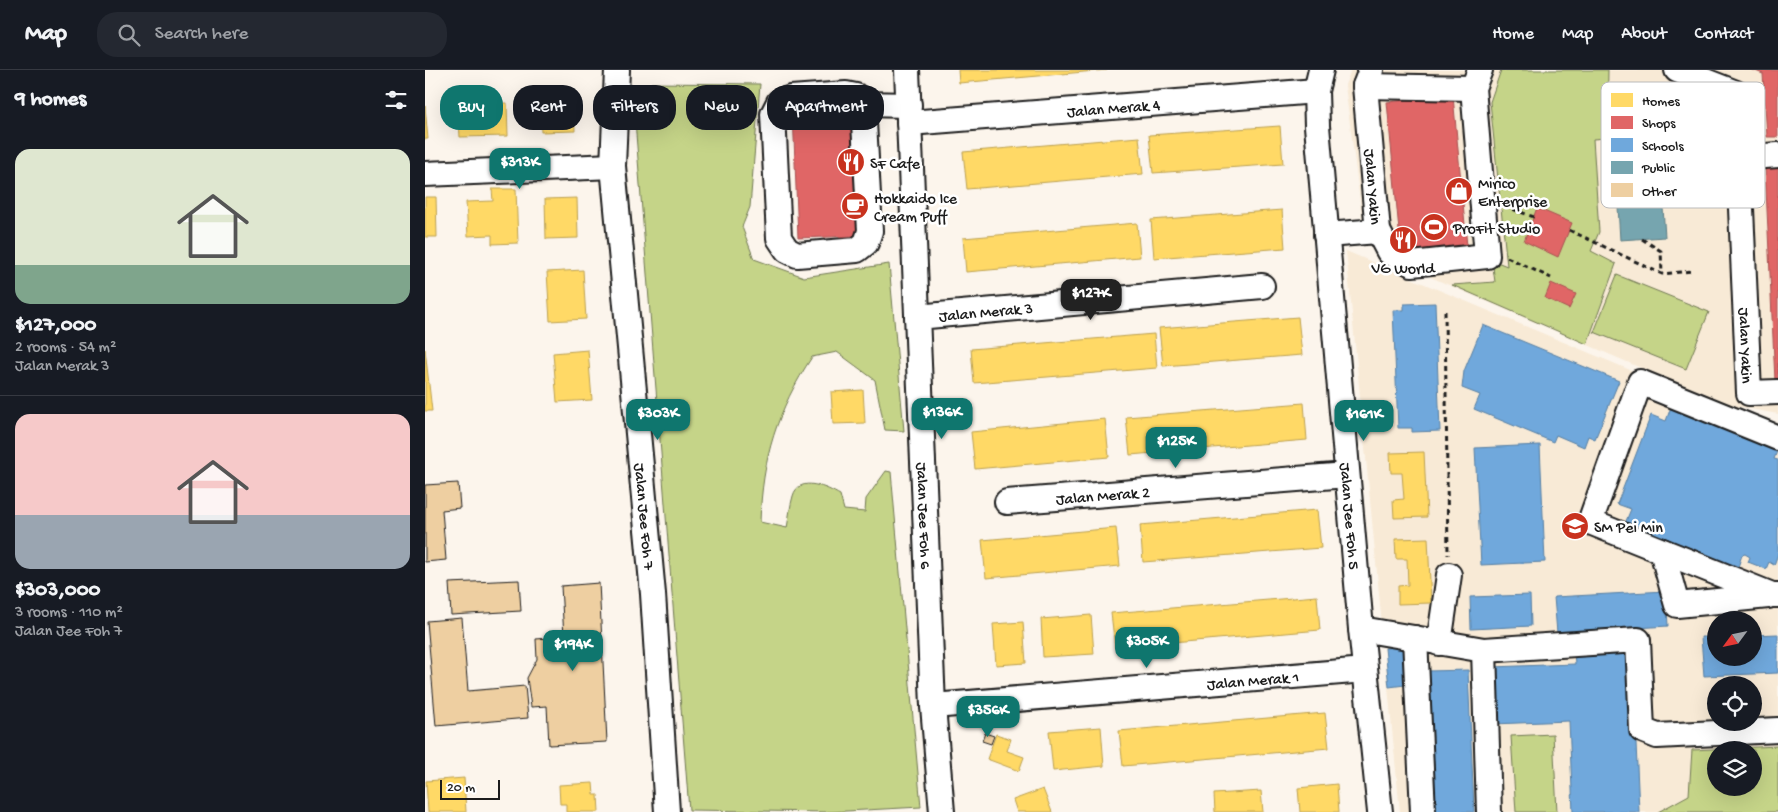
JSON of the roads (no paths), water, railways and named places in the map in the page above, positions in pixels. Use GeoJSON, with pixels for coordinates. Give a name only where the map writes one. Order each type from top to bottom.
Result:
{"type":"FeatureCollection","features":[{"type":"Feature","properties":{"kind":"street","name":"Jalan Jee Foh 7"},"geometry":{"type":"LineString","coordinates":[[617,70],[613,166],[653,594],[667,812]]}},
{"type":"Feature","properties":{"kind":"street","name":"Jalan Jee Foh 6"},"geometry":{"type":"LineString","coordinates":[[907,70],[933,706],[942,812]]}},
{"type":"Feature","properties":{"kind":"street","name":"Jalan Yakin"},"geometry":{"type":"LineString","coordinates":[[1677,70],[1708,82]]}},
{"type":"Feature","properties":{"kind":"street"},"geometry":{"type":"LineString","coordinates":[[1368,78],[1477,79]]}},
{"type":"Feature","properties":{"kind":"street","name":"Jalan Yakin"},"geometry":{"type":"LineString","coordinates":[[1368,78],[1378,230],[1389,252],[1412,264],[1487,256],[1482,198],[1477,79]]}},
{"type":"Feature","properties":{"kind":"street","name":"Jalan Merak 4"},"geometry":{"type":"LineString","coordinates":[[884,109],[909,114],[1319,81]]}},
{"type":"Feature","properties":{"kind":"street","name":"Jalan Jee Foh 5"},"geometry":{"type":"LineString","coordinates":[[1319,81],[1326,235],[1361,629],[1380,812]]}},
{"type":"Feature","properties":{"kind":"street"},"geometry":{"type":"LineString","coordinates":[[846,94],[856,96],[863,104],[870,232],[866,243],[857,250],[797,255],[787,250],[779,238],[773,114],[779,102],[791,98],[846,94]]}},
{"type":"Feature","properties":{"kind":"street"},"geometry":{"type":"LineString","coordinates":[[1765,156],[1778,155]]}},
{"type":"Feature","properties":{"kind":"street"},"geometry":{"type":"LineString","coordinates":[[425,174],[613,166]]}},
{"type":"Feature","properties":{"kind":"street","name":"Jalan Yakin"},"geometry":{"type":"LineString","coordinates":[[1741,208],[1749,393],[1778,392]]}},
{"type":"Feature","properties":{"kind":"street"},"geometry":{"type":"LineString","coordinates":[[1326,235],[1378,230]]}},
{"type":"Feature","properties":{"kind":"street","name":"Jalan Merak 3"},"geometry":{"type":"LineString","coordinates":[[917,316],[1262,286]]}},
{"type":"Feature","properties":{"kind":"street"},"geometry":{"type":"LineString","coordinates":[[1775,595],[1590,522],[1640,382],[1778,438]]}},
{"type":"Feature","properties":{"kind":"street","name":"Jalan Merak 2"},"geometry":{"type":"LineString","coordinates":[[1007,502],[1347,475]]}},
{"type":"Feature","properties":{"kind":"street"},"geometry":{"type":"LineString","coordinates":[[1662,551],[1677,606],[1775,595]]}},
{"type":"Feature","properties":{"kind":"street"},"geometry":{"type":"LineString","coordinates":[[1439,643],[1449,575]]}},
{"type":"Feature","properties":{"kind":"street"},"geometry":{"type":"LineString","coordinates":[[1361,629],[1484,650],[1638,640],[1642,730],[1657,736],[1778,730]]}},
{"type":"Feature","properties":{"kind":"street"},"geometry":{"type":"LineString","coordinates":[[1415,638],[1423,812]]}},
{"type":"Feature","properties":{"kind":"street"},"geometry":{"type":"LineString","coordinates":[[1484,650],[1489,812]]}},
{"type":"Feature","properties":{"kind":"street","name":"Jalan Merak 1"},"geometry":{"type":"LineString","coordinates":[[933,706],[1365,670]]}},
{"type":"Feature","properties":{"kind":"place","name":"SF Cafe"},"geometry":{"type":"Point","coordinates":[851,162]}},
{"type":"Feature","properties":{"kind":"place","name":"Mirico Enterprise"},"geometry":{"type":"Point","coordinates":[1459,191]}},
{"type":"Feature","properties":{"kind":"place","name":"Hokkaido Ice Cream Puff"},"geometry":{"type":"Point","coordinates":[855,206]}},
{"type":"Feature","properties":{"kind":"place","name":"ProFit Studio"},"geometry":{"type":"Point","coordinates":[1434,227]}},
{"type":"Feature","properties":{"kind":"place","name":"VG World"},"geometry":{"type":"Point","coordinates":[1403,240]}},
{"type":"Feature","properties":{"kind":"place","name":"SM Pei Min"},"geometry":{"type":"Point","coordinates":[1575,526]}}]}
